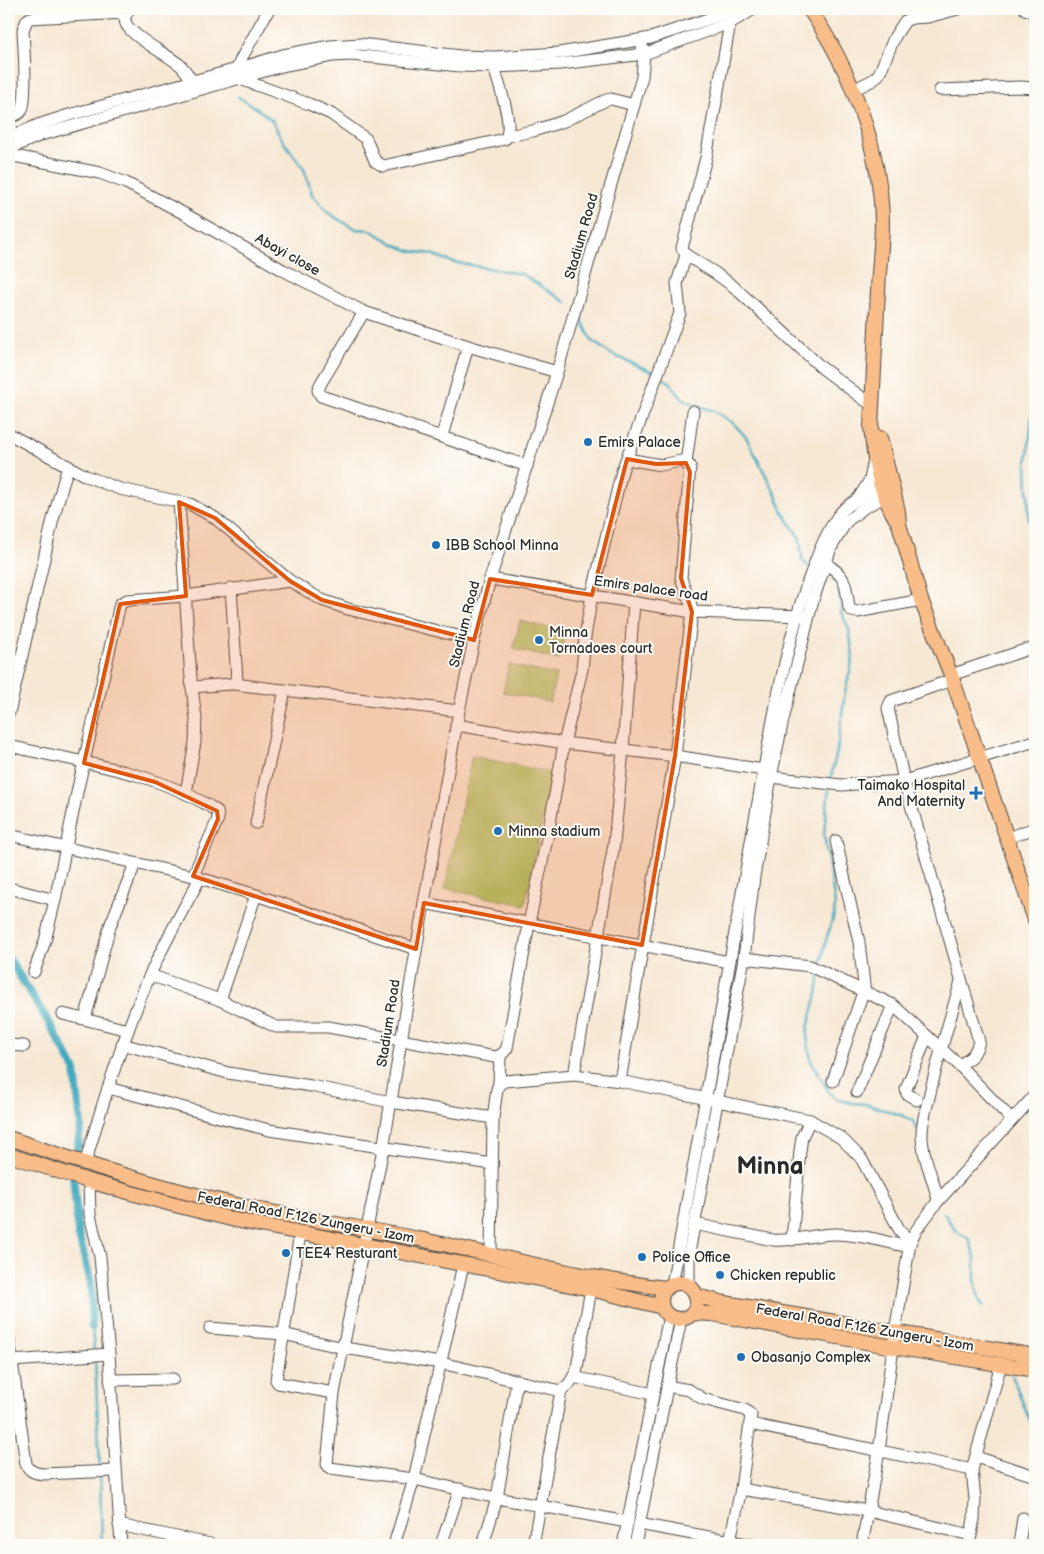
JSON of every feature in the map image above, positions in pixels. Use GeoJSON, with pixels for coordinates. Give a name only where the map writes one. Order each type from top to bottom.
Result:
{"type":"FeatureCollection","features":[{"type":"Feature","properties":{"kind":"main road"},"geometry":{"type":"LineString","coordinates":[[810,11],[838,56],[853,90],[865,123],[877,176],[882,221],[872,427],[874,458],[898,511],[899,524],[921,600],[952,678],[1035,920]]}},
{"type":"Feature","properties":{"kind":"main road"},"geometry":{"type":"LineString","coordinates":[[873,410],[888,490]]}},
{"type":"Feature","properties":{"kind":"main road","name":"Federal Road F.126 Zungeru - Izom"},"geometry":{"type":"LineString","coordinates":[[9,1138],[84,1164],[178,1191],[239,1205],[367,1228],[617,1282],[669,1287]]}},
{"type":"Feature","properties":{"kind":"main road","name":"Federal Road F.126 Zungeru - Izom"},"geometry":{"type":"LineString","coordinates":[[9,1155],[171,1204],[300,1234],[592,1289],[676,1314],[712,1314],[893,1347],[1035,1370]]}},
{"type":"Feature","properties":{"kind":"main road"},"geometry":{"type":"LineString","coordinates":[[678,1284],[692,1292],[695,1308],[676,1314],[661,1297],[669,1287],[678,1284]]}},
{"type":"Feature","properties":{"kind":"main road","name":"Federal Road F.126 Zungeru - Izom"},"geometry":{"type":"LineString","coordinates":[[692,1292],[725,1303],[1035,1356]]}},
{"type":"Feature","properties":{"kind":"street"},"geometry":{"type":"LineString","coordinates":[[239,74],[240,59],[269,9]]}},
{"type":"Feature","properties":{"kind":"street"},"geometry":{"type":"LineString","coordinates":[[9,149],[49,132],[239,74],[283,55],[351,44],[461,56],[559,53],[641,41],[734,9]]}},
{"type":"Feature","properties":{"kind":"street"},"geometry":{"type":"LineString","coordinates":[[9,138],[38,125],[192,81],[332,56],[351,55],[460,66],[494,67],[560,64],[644,54],[730,23],[754,9]]}},
{"type":"Feature","properties":{"kind":"street"},"geometry":{"type":"LineString","coordinates":[[853,90],[873,80],[879,74],[895,36],[904,21],[958,9]]}},
{"type":"Feature","properties":{"kind":"street"},"geometry":{"type":"LineString","coordinates":[[9,117],[23,110],[24,25],[30,18],[57,12],[128,11],[125,20],[127,26],[155,49],[180,65],[192,81]]}},
{"type":"Feature","properties":{"kind":"street"},"geometry":{"type":"LineString","coordinates":[[730,23],[706,158],[682,248],[686,255],[733,286],[822,368],[873,410]]}},
{"type":"Feature","properties":{"kind":"street","name":"Stadium Road"},"geometry":{"type":"LineString","coordinates":[[414,1479],[330,1468],[328,1466],[334,1393],[383,1149],[424,903],[456,725],[474,640],[490,579],[557,372],[642,77],[644,54],[641,41]]}},
{"type":"Feature","properties":{"kind":"street"},"geometry":{"type":"LineString","coordinates":[[494,67],[506,112],[508,136]]}},
{"type":"Feature","properties":{"kind":"street"},"geometry":{"type":"LineString","coordinates":[[239,74],[331,114],[366,139],[375,161],[380,165],[502,141],[508,136],[533,131],[564,121],[606,100],[611,99],[634,105]]}},
{"type":"Feature","properties":{"kind":"street"},"geometry":{"type":"LineString","coordinates":[[940,90],[1035,88]]}},
{"type":"Feature","properties":{"kind":"street","name":"Abayi close"},"geometry":{"type":"LineString","coordinates":[[9,155],[100,173],[126,183],[283,270],[364,312],[468,346],[557,372]]}},
{"type":"Feature","properties":{"kind":"street"},"geometry":{"type":"LineString","coordinates":[[500,1084],[500,1056],[506,1048],[564,743],[582,670],[592,595],[611,514],[627,459],[680,313],[677,283],[686,255]]}},
{"type":"Feature","properties":{"kind":"street"},"geometry":{"type":"LineString","coordinates":[[364,312],[320,383],[318,390],[321,396],[528,466]]}},
{"type":"Feature","properties":{"kind":"street"},"geometry":{"type":"LineString","coordinates":[[442,436],[468,346]]}},
{"type":"Feature","properties":{"kind":"street"},"geometry":{"type":"LineString","coordinates":[[686,463],[693,411]]}},
{"type":"Feature","properties":{"kind":"street"},"geometry":{"type":"LineString","coordinates":[[9,435],[95,480],[120,489],[190,504],[215,518],[290,581],[322,600],[348,609],[474,640]]}},
{"type":"Feature","properties":{"kind":"street"},"geometry":{"type":"LineString","coordinates":[[857,500],[870,480],[874,458]]}},
{"type":"Feature","properties":{"kind":"street"},"geometry":{"type":"LineString","coordinates":[[620,1081],[675,756],[692,612],[692,605],[681,578],[690,466],[681,461],[656,464],[627,459]]}},
{"type":"Feature","properties":{"kind":"street"},"geometry":{"type":"LineString","coordinates":[[9,713],[53,519],[68,466]]}},
{"type":"Feature","properties":{"kind":"street"},"geometry":{"type":"LineString","coordinates":[[669,1287],[710,1100],[744,958],[767,774],[787,652],[814,564],[841,512],[857,500],[888,490]]}},
{"type":"Feature","properties":{"kind":"street"},"geometry":{"type":"LineString","coordinates":[[692,1292],[689,1253],[729,962],[767,774],[783,720],[813,600],[831,548],[846,522],[888,490]]}},
{"type":"Feature","properties":{"kind":"street"},"geometry":{"type":"LineString","coordinates":[[179,502],[196,719],[195,742],[186,793]]}},
{"type":"Feature","properties":{"kind":"street"},"geometry":{"type":"LineString","coordinates":[[826,564],[842,575],[849,608],[852,611],[857,612],[921,600]]}},
{"type":"Feature","properties":{"kind":"street","name":"Emirs palace road"},"geometry":{"type":"LineString","coordinates":[[490,579],[692,612],[809,617]]}},
{"type":"Feature","properties":{"kind":"street"},"geometry":{"type":"LineString","coordinates":[[34,972],[56,900],[84,763],[120,604],[127,600],[186,596],[290,581]]}},
{"type":"Feature","properties":{"kind":"street"},"geometry":{"type":"LineString","coordinates":[[231,588],[237,675],[234,684]]}},
{"type":"Feature","properties":{"kind":"street"},"geometry":{"type":"LineString","coordinates":[[574,1075],[614,844],[634,602]]}},
{"type":"Feature","properties":{"kind":"street"},"geometry":{"type":"LineString","coordinates":[[959,1065],[976,1052],[978,1042],[904,781],[888,713],[888,705],[891,701],[1025,650],[1035,650]]}},
{"type":"Feature","properties":{"kind":"street"},"geometry":{"type":"LineString","coordinates":[[192,687],[234,684],[459,711]]}},
{"type":"Feature","properties":{"kind":"street"},"geometry":{"type":"LineString","coordinates":[[256,824],[285,690]]}},
{"type":"Feature","properties":{"kind":"street"},"geometry":{"type":"LineString","coordinates":[[456,725],[564,743],[675,756],[822,784],[841,785],[904,781],[1035,741]]}},
{"type":"Feature","properties":{"kind":"street"},"geometry":{"type":"LineString","coordinates":[[9,746],[155,782],[186,793],[217,811],[218,819],[196,877],[150,975],[122,1044],[84,1164]]}},
{"type":"Feature","properties":{"kind":"street"},"geometry":{"type":"LineString","coordinates":[[1007,838],[1035,828]]}},
{"type":"Feature","properties":{"kind":"street"},"geometry":{"type":"LineString","coordinates":[[9,834],[196,877],[256,895],[416,949]]}},
{"type":"Feature","properties":{"kind":"street"},"geometry":{"type":"LineString","coordinates":[[833,1081],[864,992],[859,942],[836,841]]}},
{"type":"Feature","properties":{"kind":"street"},"geometry":{"type":"LineString","coordinates":[[85,1019],[110,926],[135,864]]}},
{"type":"Feature","properties":{"kind":"street"},"geometry":{"type":"LineString","coordinates":[[9,888],[56,900]]}},
{"type":"Feature","properties":{"kind":"street"},"geometry":{"type":"LineString","coordinates":[[220,1000],[256,895]]}},
{"type":"Feature","properties":{"kind":"street"},"geometry":{"type":"LineString","coordinates":[[424,903],[729,962]]}},
{"type":"Feature","properties":{"kind":"street"},"geometry":{"type":"LineString","coordinates":[[744,958],[810,966],[893,1005],[959,1065],[1012,1120]]}},
{"type":"Feature","properties":{"kind":"street"},"geometry":{"type":"LineString","coordinates":[[150,975],[220,1000],[276,1027],[328,1027],[495,1057],[500,1056]]}},
{"type":"Feature","properties":{"kind":"street"},"geometry":{"type":"LineString","coordinates":[[938,1201],[935,1185],[925,1160],[922,1120],[940,1049],[961,981]]}},
{"type":"Feature","properties":{"kind":"street"},"geometry":{"type":"LineString","coordinates":[[857,1092],[893,1005]]}},
{"type":"Feature","properties":{"kind":"street"},"geometry":{"type":"LineString","coordinates":[[63,1014],[128,1030]]}},
{"type":"Feature","properties":{"kind":"street"},"geometry":{"type":"LineString","coordinates":[[917,1100],[907,1094],[906,1089],[927,1036]]}},
{"type":"Feature","properties":{"kind":"street"},"geometry":{"type":"LineString","coordinates":[[122,1044],[228,1073],[493,1118]]}},
{"type":"Feature","properties":{"kind":"street"},"geometry":{"type":"LineString","coordinates":[[9,1045],[24,1046]]}},
{"type":"Feature","properties":{"kind":"street"},"geometry":{"type":"LineString","coordinates":[[492,1254],[493,1118],[497,1089],[505,1081],[574,1075],[620,1081],[810,1120],[841,1138],[861,1158],[909,1245]]}},
{"type":"Feature","properties":{"kind":"street"},"geometry":{"type":"LineString","coordinates":[[108,1088],[269,1130],[383,1149],[492,1164]]}},
{"type":"Feature","properties":{"kind":"street"},"geometry":{"type":"LineString","coordinates":[[862,1545],[879,1451],[909,1245],[915,1232],[938,1201],[1035,1095]]}},
{"type":"Feature","properties":{"kind":"street"},"geometry":{"type":"LineString","coordinates":[[792,1240],[802,1137],[810,1120]]}},
{"type":"Feature","properties":{"kind":"street"},"geometry":{"type":"LineString","coordinates":[[87,1180],[90,1215],[100,1257],[99,1354],[110,1380],[111,1472],[120,1525],[121,1545]]}},
{"type":"Feature","properties":{"kind":"street"},"geometry":{"type":"LineString","coordinates":[[694,1224],[773,1240],[792,1240],[810,1236],[850,1235],[909,1245]]}},
{"type":"Feature","properties":{"kind":"street"},"geometry":{"type":"LineString","coordinates":[[300,1234],[276,1380],[278,1383],[334,1393]]}},
{"type":"Feature","properties":{"kind":"street"},"geometry":{"type":"LineString","coordinates":[[394,1545],[414,1479],[463,1265]]}},
{"type":"Feature","properties":{"kind":"street"},"geometry":{"type":"LineString","coordinates":[[534,1545],[561,1391],[574,1377],[592,1289]]}},
{"type":"Feature","properties":{"kind":"street"},"geometry":{"type":"LineString","coordinates":[[635,1545],[667,1386],[676,1314]]}},
{"type":"Feature","properties":{"kind":"street"},"geometry":{"type":"LineString","coordinates":[[623,1545],[653,1394],[676,1314]]}},
{"type":"Feature","properties":{"kind":"street"},"geometry":{"type":"LineString","coordinates":[[210,1328],[283,1334],[344,1348],[441,1363],[561,1391]]}},
{"type":"Feature","properties":{"kind":"street"},"geometry":{"type":"LineString","coordinates":[[9,1339],[26,1464],[29,1470],[43,1474],[111,1472]]}},
{"type":"Feature","properties":{"kind":"street"},"geometry":{"type":"LineString","coordinates":[[12,1361],[99,1354]]}},
{"type":"Feature","properties":{"kind":"street"},"geometry":{"type":"LineString","coordinates":[[741,1489],[868,1511],[970,1540],[975,1499],[972,1470],[1001,1364]]}},
{"type":"Feature","properties":{"kind":"street"},"geometry":{"type":"LineString","coordinates":[[574,1377],[653,1394]]}},
{"type":"Feature","properties":{"kind":"street"},"geometry":{"type":"LineString","coordinates":[[110,1380],[173,1379]]}},
{"type":"Feature","properties":{"kind":"street"},"geometry":{"type":"LineString","coordinates":[[483,1545],[497,1498],[517,1380]]}},
{"type":"Feature","properties":{"kind":"street"},"geometry":{"type":"LineString","coordinates":[[667,1386],[689,1390],[703,1399],[749,1412],[751,1415],[741,1489],[730,1543]]}},
{"type":"Feature","properties":{"kind":"street"},"geometry":{"type":"LineString","coordinates":[[750,1424],[972,1470]]}},
{"type":"Feature","properties":{"kind":"street"},"geometry":{"type":"LineString","coordinates":[[976,1457],[1035,1476]]}},
{"type":"Feature","properties":{"kind":"street"},"geometry":{"type":"LineString","coordinates":[[414,1479],[497,1498],[627,1522]]}},
{"type":"Feature","properties":{"kind":"street"},"geometry":{"type":"LineString","coordinates":[[441,1545],[460,1489]]}},
{"type":"Feature","properties":{"kind":"street"},"geometry":{"type":"LineString","coordinates":[[1019,1545],[1022,1518]]}},
{"type":"Feature","properties":{"kind":"street"},"geometry":{"type":"LineString","coordinates":[[639,1524],[730,1543],[752,1545]]}},
{"type":"Feature","properties":{"kind":"street"},"geometry":{"type":"LineString","coordinates":[[120,1525],[210,1544]]}},
{"type":"Feature","properties":{"kind":"highlighted area"},"geometry":{"type":"Polygon","coordinates":[[[627,459],[656,464],[686,463],[690,472],[681,578],[692,612],[675,756],[642,945],[424,903],[416,949],[193,876],[218,819],[217,811],[155,782],[84,763],[120,604],[186,596],[179,502],[215,518],[290,581],[322,600],[474,640],[490,579],[592,595],[627,459]]]}},
{"type":"Feature","properties":{"kind":"green space","name":"Minna Tornadoes court"},"geometry":{"type":"Polygon","coordinates":[[[520,621],[566,632],[559,660],[513,649],[520,621]]]}},
{"type":"Feature","properties":{"kind":"green space","name":"Minna Tornadoes court"},"geometry":{"type":"Polygon","coordinates":[[[509,665],[556,675],[550,702],[503,692],[509,665]]]}},
{"type":"Feature","properties":{"kind":"green space","name":"Minna stadium"},"geometry":{"type":"Polygon","coordinates":[[[472,756],[552,773],[525,905],[445,889],[472,756]]]}},
{"type":"Feature","properties":{"kind":"waterway"},"geometry":{"type":"LineString","coordinates":[[238,97],[272,120],[283,141],[304,169],[312,194],[327,212],[341,221],[356,229],[370,230],[411,251],[431,254],[452,262],[522,274],[566,302]]}},
{"type":"Feature","properties":{"kind":"waterway"},"geometry":{"type":"LineString","coordinates":[[581,318],[592,341],[611,354],[655,373]]}},
{"type":"Feature","properties":{"kind":"waterway"},"geometry":{"type":"LineString","coordinates":[[661,377],[671,383],[676,392],[684,399],[724,417],[733,423],[746,437],[783,512],[800,539],[802,560],[808,566]]}},
{"type":"Feature","properties":{"kind":"waterway"},"geometry":{"type":"LineString","coordinates":[[1035,388],[1027,463],[1029,520],[1035,534]]}},
{"type":"Feature","properties":{"kind":"waterway"},"geometry":{"type":"LineString","coordinates":[[830,781],[853,657],[849,629],[841,612],[838,584],[833,580]]}},
{"type":"Feature","properties":{"kind":"waterway"},"geometry":{"type":"LineString","coordinates":[[820,968],[834,915],[835,904],[824,834],[829,787]]}},
{"type":"Feature","properties":{"kind":"waterway"},"geometry":{"type":"LineString","coordinates":[[9,959],[48,1021],[75,1070],[81,1125],[75,1162]]}},
{"type":"Feature","properties":{"kind":"waterway"},"geometry":{"type":"LineString","coordinates":[[820,973],[807,1037],[811,1061],[829,1092],[836,1099],[865,1104],[901,1115],[912,1120],[917,1129]]}},
{"type":"Feature","properties":{"kind":"waterway"},"geometry":{"type":"LineString","coordinates":[[73,1174],[78,1233],[91,1283],[92,1327]]}},
{"type":"Feature","properties":{"kind":"waterway"},"geometry":{"type":"LineString","coordinates":[[944,1213],[956,1231],[969,1239],[975,1257],[975,1279],[979,1300],[983,1306]]}},
{"type":"Feature","properties":{"kind":"waterway"},"geometry":{"type":"LineString","coordinates":[[92,1327],[94,1351]]}},
{"type":"Feature","properties":{"kind":"waterway"},"geometry":{"type":"LineString","coordinates":[[95,1359],[100,1469]]}},
{"type":"Feature","properties":{"kind":"waterway"},"geometry":{"type":"LineString","coordinates":[[1012,1375],[1035,1430]]}},
{"type":"Feature","properties":{"kind":"waterway"},"geometry":{"type":"LineString","coordinates":[[100,1474],[102,1545]]}},
{"type":"Feature","properties":{"kind":"place","name":"Emirs Palace"},"geometry":{"type":"Point","coordinates":[588,442]}},
{"type":"Feature","properties":{"kind":"place","name":"IBB School Minna"},"geometry":{"type":"Point","coordinates":[436,545]}},
{"type":"Feature","properties":{"kind":"place","name":"Minna Tornadoes court"},"geometry":{"type":"Point","coordinates":[539,640]}},
{"type":"Feature","properties":{"kind":"place","name":"Taimako Hospital And Maternity"},"geometry":{"type":"Point","coordinates":[976,793]}},
{"type":"Feature","properties":{"kind":"place","name":"Minna stadium"},"geometry":{"type":"Point","coordinates":[498,831]}},
{"type":"Feature","properties":{"kind":"place","name":"TEE4 Resturant"},"geometry":{"type":"Point","coordinates":[286,1253]}},
{"type":"Feature","properties":{"kind":"place","name":"Police Office"},"geometry":{"type":"Point","coordinates":[642,1257]}},
{"type":"Feature","properties":{"kind":"place","name":"Chicken republic"},"geometry":{"type":"Point","coordinates":[720,1275]}},
{"type":"Feature","properties":{"kind":"place","name":"Obasanjo Complex"},"geometry":{"type":"Point","coordinates":[741,1357]}},
{"type":"Feature","properties":{"kind":"district","name":"Minna"},"geometry":{"type":"Point","coordinates":[770,1166]}}]}
